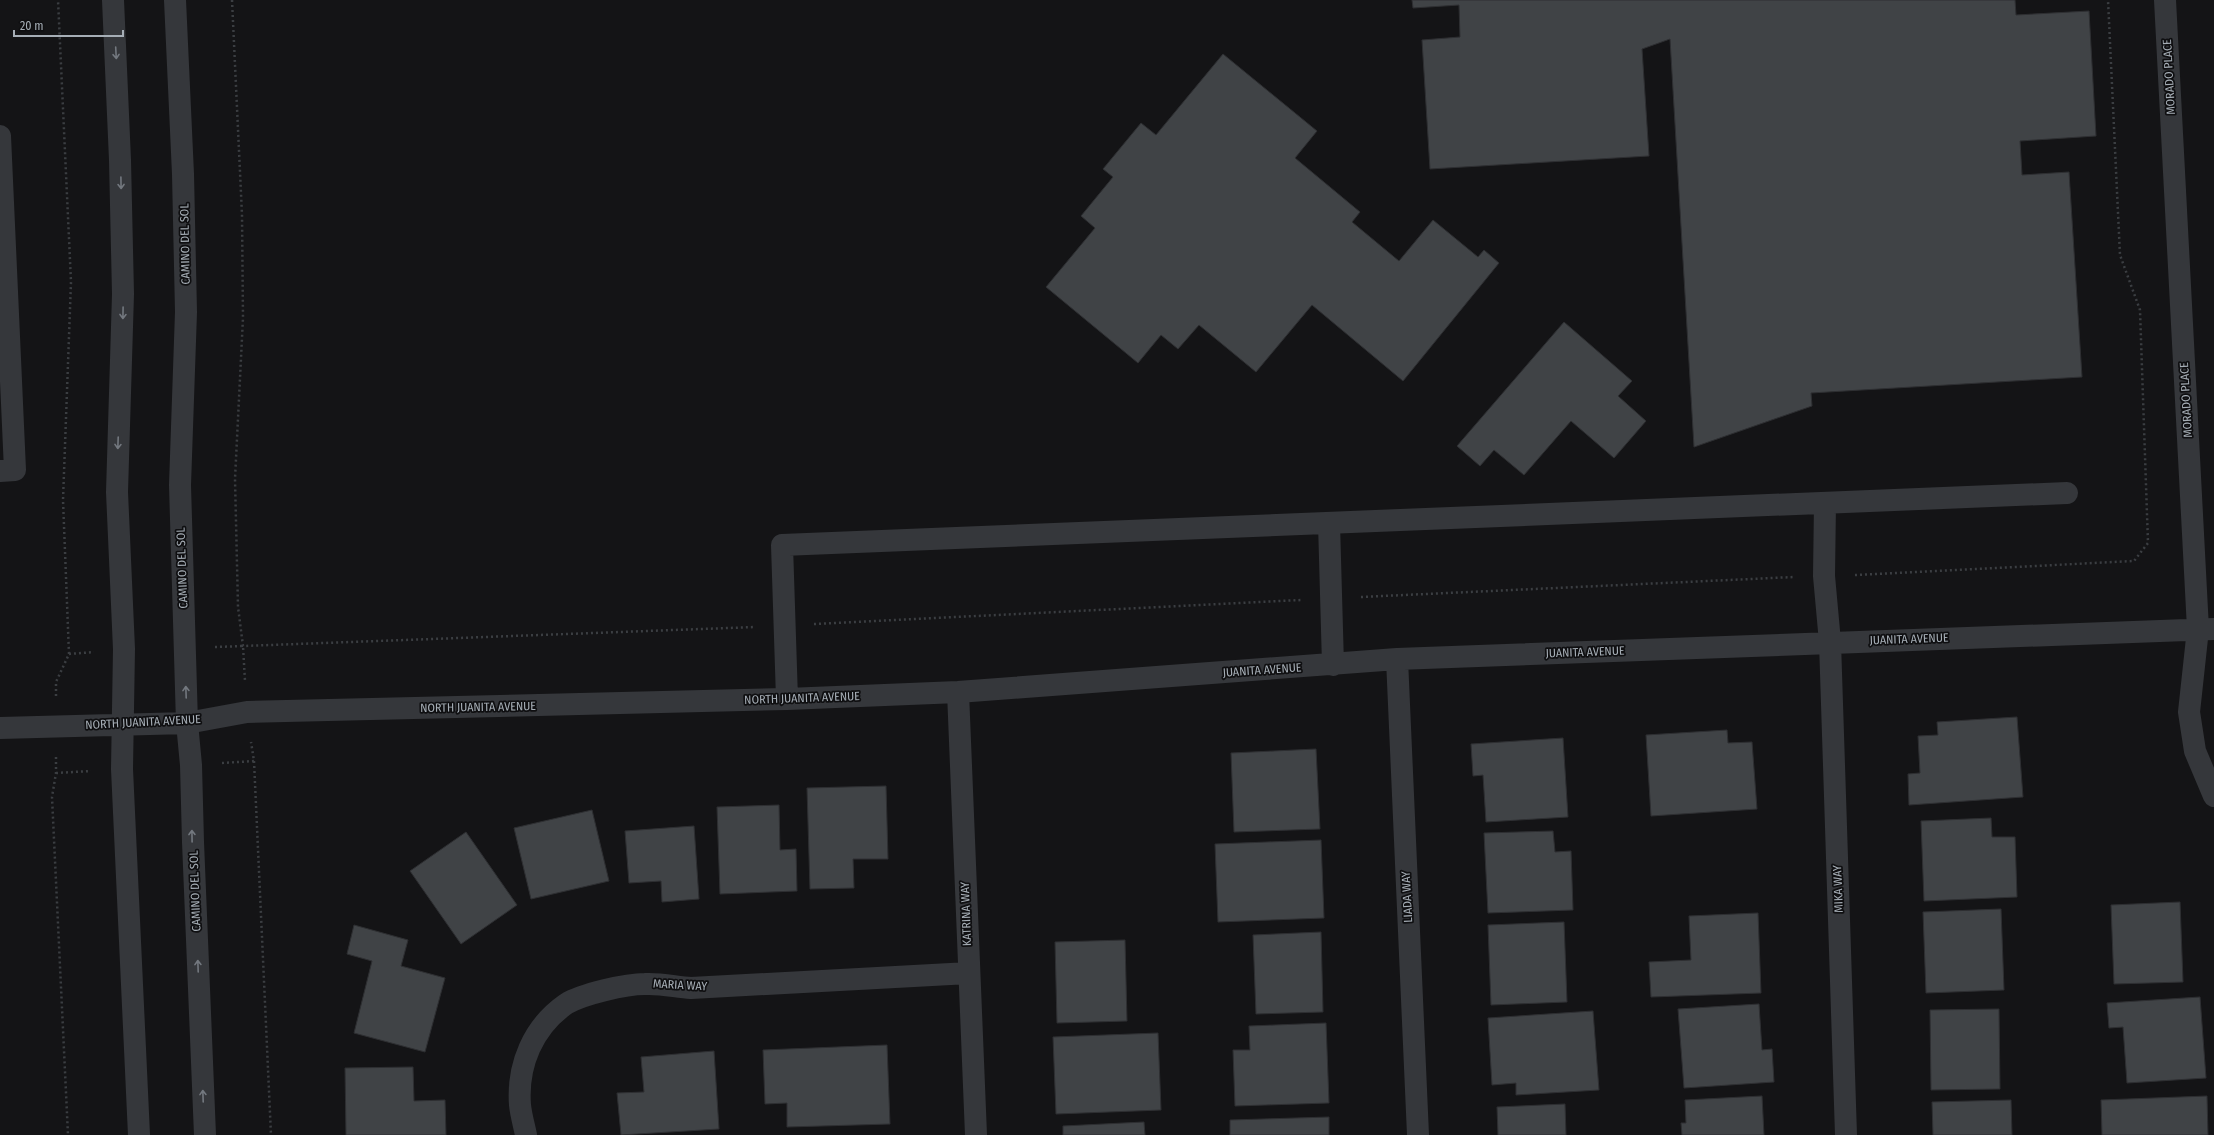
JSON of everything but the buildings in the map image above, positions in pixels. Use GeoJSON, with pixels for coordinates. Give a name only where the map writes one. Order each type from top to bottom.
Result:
{"type":"FeatureCollection","features":[{"type":"Feature","properties":{"kind":"street"},"geometry":{"type":"LineString","coordinates":[[113,0],[120,160],[123,294],[117,492],[124,649],[122,770],[139,1135]]}},
{"type":"Feature","properties":{"kind":"street","name":"CAMINO DEL SOL"},"geometry":{"type":"LineString","coordinates":[[175,0],[185,256],[184,387],[180,485],[188,723],[192,765],[192,842],[205,1135]]}},
{"type":"Feature","properties":{"kind":"street","name":"MORADO PLACE"},"geometry":{"type":"LineString","coordinates":[[2165,0],[2206,630],[2189,712],[2195,751],[2214,796]]}},
{"type":"Feature","properties":{"kind":"street"},"geometry":{"type":"LineString","coordinates":[[0,136],[8,471]]}},
{"type":"Feature","properties":{"kind":"street"},"geometry":{"type":"LineString","coordinates":[[787,699],[782,545],[2067,494]]}},
{"type":"Feature","properties":{"kind":"street","name":"MIKA WAY"},"geometry":{"type":"LineString","coordinates":[[1825,503],[1824,576],[1830,642],[1846,1135]]}},
{"type":"Feature","properties":{"kind":"street"},"geometry":{"type":"LineString","coordinates":[[1329,523],[1333,665]]}},
{"type":"Feature","properties":{"kind":"street","name":"JUANITA AVENUE"},"geometry":{"type":"LineString","coordinates":[[958,692],[1397,659],[1830,642],[2206,630]]}},
{"type":"Feature","properties":{"kind":"street","name":"LIADA WAY"},"geometry":{"type":"LineString","coordinates":[[1397,659],[1418,1135]]}},
{"type":"Feature","properties":{"kind":"street","name":"NORTH JUANITA AVENUE"},"geometry":{"type":"LineString","coordinates":[[0,728],[122,726],[188,723],[247,712],[787,699],[958,692]]}},
{"type":"Feature","properties":{"kind":"street","name":"KATRINA WAY"},"geometry":{"type":"LineString","coordinates":[[958,692],[976,1135]]}},
{"type":"Feature","properties":{"kind":"street","name":"MARIA WAY"},"geometry":{"type":"LineString","coordinates":[[526,1135],[520,1105],[522,1071],[532,1040],[541,1027],[567,1004],[614,987],[647,983],[691,988],[969,972]]}},
{"type":"Feature","properties":{"kind":"path"},"geometry":{"type":"LineString","coordinates":[[58,0],[71,282],[63,500],[69,654],[56,682],[56,773],[52,797],[68,1135]]}},
{"type":"Feature","properties":{"kind":"path"},"geometry":{"type":"LineString","coordinates":[[232,0],[242,215],[243,318],[235,479],[238,607],[243,646],[784,626],[1330,598],[2134,561],[2148,543],[2140,310],[2120,255],[2108,0]]}},
{"type":"Feature","properties":{"kind":"path"},"geometry":{"type":"LineString","coordinates":[[254,761],[271,1135]]}}]}
